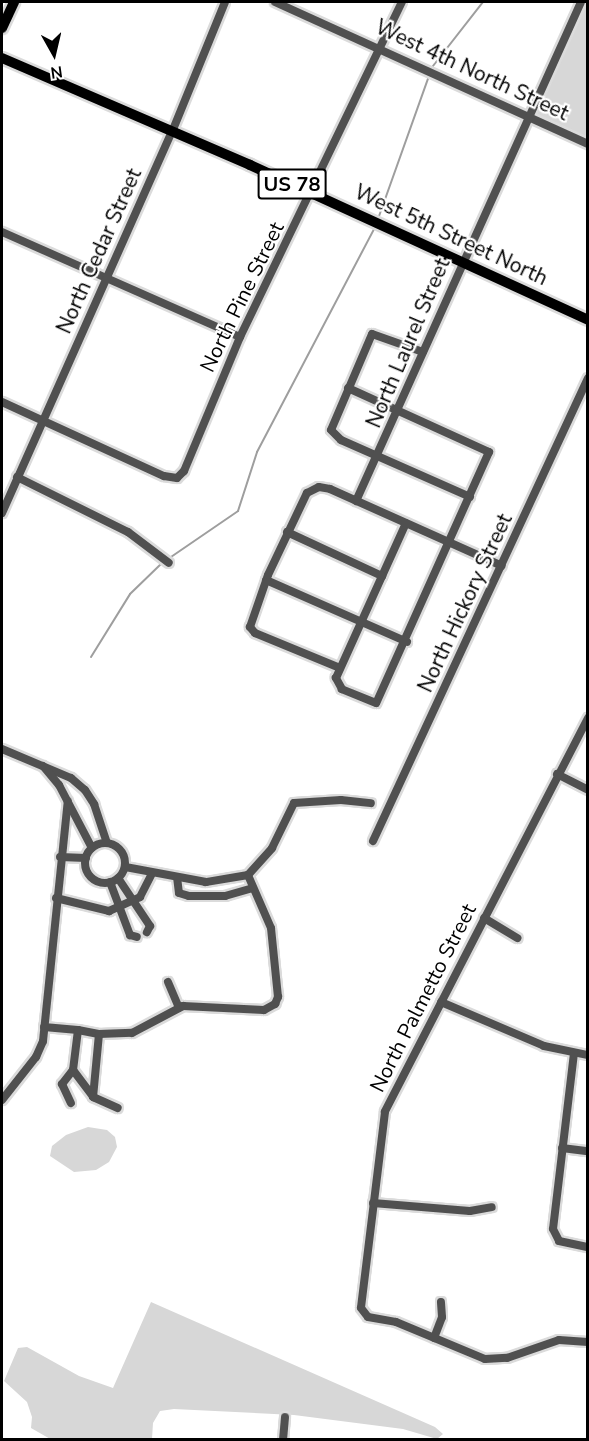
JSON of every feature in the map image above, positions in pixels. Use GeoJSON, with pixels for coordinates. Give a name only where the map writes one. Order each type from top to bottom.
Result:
{"type":"FeatureCollection","features":[{"type":"Feature","properties":{"kind":"main road"},"geometry":{"type":"LineString","coordinates":[[2,27],[14,2]]}},
{"type":"Feature","properties":{"kind":"main road","name":"West 5th Street North"},"geometry":{"type":"LineString","coordinates":[[2,58],[462,260],[588,320]]}},
{"type":"Feature","properties":{"kind":"street","name":"North Cedar Street"},"geometry":{"type":"LineString","coordinates":[[2,513],[172,132],[225,2]]}},
{"type":"Feature","properties":{"kind":"street","name":"West 4th North Street"},"geometry":{"type":"LineString","coordinates":[[275,2],[382,47],[588,144]]}},
{"type":"Feature","properties":{"kind":"street","name":"North Pine Street"},"geometry":{"type":"LineString","coordinates":[[43,419],[164,476],[177,477],[184,471],[240,337],[312,193],[402,2]]}},
{"type":"Feature","properties":{"kind":"street","name":"North Laurel Street"},"geometry":{"type":"LineString","coordinates":[[356,501],[379,455],[462,260],[581,2]]}},
{"type":"Feature","properties":{"kind":"street"},"geometry":{"type":"LineString","coordinates":[[2,232],[240,337]]}},
{"type":"Feature","properties":{"kind":"street"},"geometry":{"type":"LineString","coordinates":[[423,352],[372,334],[331,430],[334,436],[470,497]]}},
{"type":"Feature","properties":{"kind":"street","name":"North Hickory Street"},"geometry":{"type":"LineString","coordinates":[[373,841],[588,378]]}},
{"type":"Feature","properties":{"kind":"street"},"geometry":{"type":"LineString","coordinates":[[348,388],[489,452],[407,642],[381,699],[376,703],[342,689],[336,678],[406,523]]}},
{"type":"Feature","properties":{"kind":"street"},"geometry":{"type":"LineString","coordinates":[[2,402],[43,419]]}},
{"type":"Feature","properties":{"kind":"street"},"geometry":{"type":"LineString","coordinates":[[17,477],[129,532],[169,563]]}},
{"type":"Feature","properties":{"kind":"street"},"geometry":{"type":"LineString","coordinates":[[340,668],[252,630],[252,614],[287,532],[307,493],[319,487],[451,542],[502,566]]}},
{"type":"Feature","properties":{"kind":"street"},"geometry":{"type":"LineString","coordinates":[[287,532],[382,576]]}},
{"type":"Feature","properties":{"kind":"street"},"geometry":{"type":"LineString","coordinates":[[266,580],[407,642]]}},
{"type":"Feature","properties":{"kind":"street","name":"North Palmetto Street"},"geometry":{"type":"LineString","coordinates":[[434,1338],[396,1322],[364,1315],[361,1308],[385,1112],[556,774],[588,718]]}},
{"type":"Feature","properties":{"kind":"street"},"geometry":{"type":"LineString","coordinates":[[2,748],[67,776],[94,804],[107,843],[122,851],[125,867]]}},
{"type":"Feature","properties":{"kind":"street"},"geometry":{"type":"LineString","coordinates":[[43,766],[59,785],[92,848]]}},
{"type":"Feature","properties":{"kind":"street"},"geometry":{"type":"LineString","coordinates":[[556,774],[588,790]]}},
{"type":"Feature","properties":{"kind":"street"},"geometry":{"type":"LineString","coordinates":[[59,785],[67,776]]}},
{"type":"Feature","properties":{"kind":"street"},"geometry":{"type":"LineString","coordinates":[[125,867],[206,882],[248,875],[272,848],[294,803],[341,800],[371,803]]}},
{"type":"Feature","properties":{"kind":"street"},"geometry":{"type":"LineString","coordinates":[[2,1100],[41,1050],[60,857],[68,801]]}},
{"type":"Feature","properties":{"kind":"street"},"geometry":{"type":"LineString","coordinates":[[107,843],[92,848],[86,858],[92,877],[114,880],[135,902],[150,926],[147,932]]}},
{"type":"Feature","properties":{"kind":"street"},"geometry":{"type":"LineString","coordinates":[[60,857],[86,858]]}},
{"type":"Feature","properties":{"kind":"street"},"geometry":{"type":"LineString","coordinates":[[114,880],[125,867]]}},
{"type":"Feature","properties":{"kind":"street"},"geometry":{"type":"LineString","coordinates":[[56,898],[97,911],[119,909],[135,902],[148,887],[152,873]]}},
{"type":"Feature","properties":{"kind":"street"},"geometry":{"type":"LineString","coordinates":[[44,1027],[99,1034],[132,1033],[179,1008],[264,1010],[275,1004],[277,974],[271,928],[248,875]]}},
{"type":"Feature","properties":{"kind":"street"},"geometry":{"type":"LineString","coordinates":[[177,877],[179,893],[197,897],[225,896],[253,888]]}},
{"type":"Feature","properties":{"kind":"street"},"geometry":{"type":"LineString","coordinates":[[114,880],[119,909],[130,935],[137,937]]}},
{"type":"Feature","properties":{"kind":"street"},"geometry":{"type":"LineString","coordinates":[[484,918],[517,938]]}},
{"type":"Feature","properties":{"kind":"street"},"geometry":{"type":"LineString","coordinates":[[168,982],[179,1008]]}},
{"type":"Feature","properties":{"kind":"street"},"geometry":{"type":"LineString","coordinates":[[441,1002],[544,1046],[588,1055]]}},
{"type":"Feature","properties":{"kind":"street"},"geometry":{"type":"LineString","coordinates":[[71,1103],[62,1084],[73,1070],[78,1030]]}},
{"type":"Feature","properties":{"kind":"street"},"geometry":{"type":"LineString","coordinates":[[93,1097],[99,1034]]}},
{"type":"Feature","properties":{"kind":"street"},"geometry":{"type":"LineString","coordinates":[[574,1053],[553,1234],[564,1244],[588,1247]]}},
{"type":"Feature","properties":{"kind":"street"},"geometry":{"type":"LineString","coordinates":[[73,1070],[93,1097],[118,1108]]}},
{"type":"Feature","properties":{"kind":"street"},"geometry":{"type":"LineString","coordinates":[[562,1148],[588,1151]]}},
{"type":"Feature","properties":{"kind":"street"},"geometry":{"type":"LineString","coordinates":[[373,1203],[470,1211],[492,1207]]}},
{"type":"Feature","properties":{"kind":"street"},"geometry":{"type":"LineString","coordinates":[[441,1302],[442,1317],[434,1338],[477,1357],[492,1359],[553,1341],[588,1342]]}},
{"type":"Feature","properties":{"kind":"street"},"geometry":{"type":"LineString","coordinates":[[283,1440],[285,1417]]}},
{"type":"Feature","properties":{"kind":"shaded area"},"geometry":{"type":"Polygon","coordinates":[[[581,2],[587,2],[587,144],[529,117],[581,2]]]}},
{"type":"Feature","properties":{"kind":"shaded area"},"geometry":{"type":"Polygon","coordinates":[[[88,1127],[107,1130],[115,1137],[117,1147],[109,1162],[96,1170],[74,1172],[50,1156],[52,1146],[66,1135],[88,1127]]]}},
{"type":"Feature","properties":{"kind":"shaded area"},"geometry":{"type":"Polygon","coordinates":[[[151,1302],[435,1427],[443,1434],[437,1439],[403,1429],[294,1415],[174,1409],[160,1411],[153,1423],[152,1439],[52,1440],[31,1428],[32,1417],[27,1402],[4,1381],[18,1348],[27,1347],[79,1376],[113,1388],[151,1302]]]}},
{"type":"Feature","properties":{"kind":"waterway"},"geometry":{"type":"LineString","coordinates":[[433,66],[483,2]]}},
{"type":"Feature","properties":{"kind":"waterway"},"geometry":{"type":"LineString","coordinates":[[378,219],[429,76]]}},
{"type":"Feature","properties":{"kind":"waterway"},"geometry":{"type":"LineString","coordinates":[[168,559],[238,511],[257,452],[375,227]]}},
{"type":"Feature","properties":{"kind":"waterway"},"geometry":{"type":"LineString","coordinates":[[91,657],[130,594],[163,562]]}}]}
